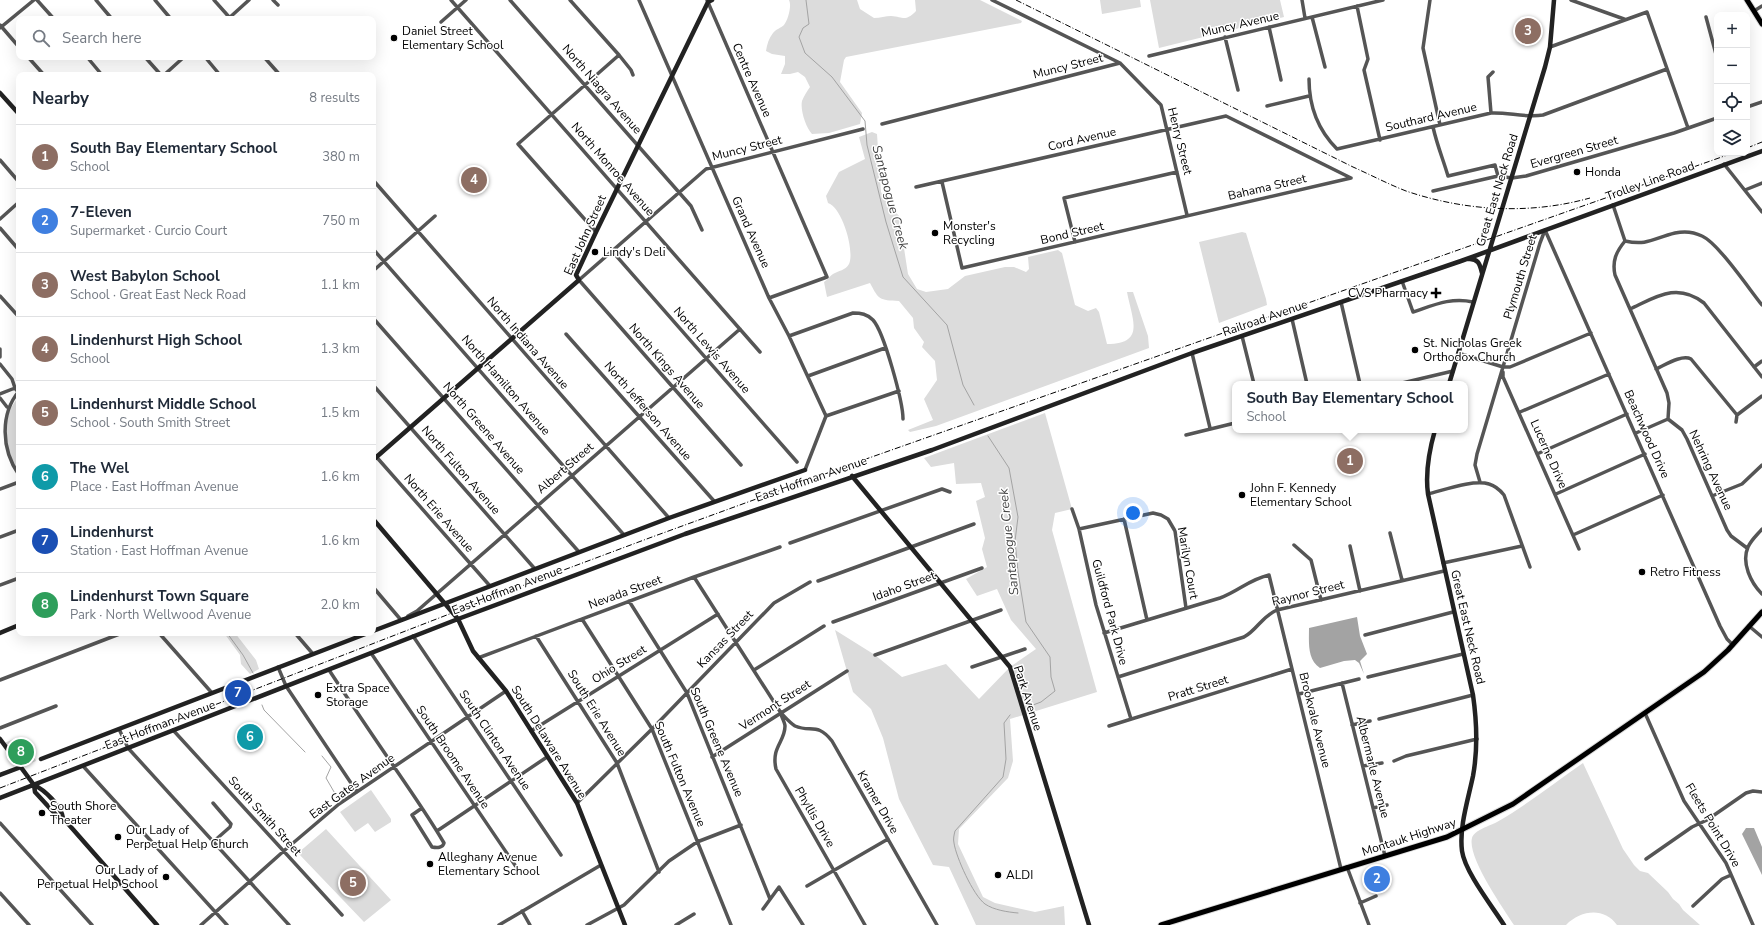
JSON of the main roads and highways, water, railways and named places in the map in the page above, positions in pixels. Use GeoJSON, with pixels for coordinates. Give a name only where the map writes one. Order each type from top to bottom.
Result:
{"type":"FeatureCollection","features":[{"type":"Feature","properties":{"kind":"main road","name":"Great East Neck Road"},"geometry":{"type":"LineString","coordinates":[[1450,381],[1550,47],[1554,0]]}},
{"type":"Feature","properties":{"kind":"main road"},"geometry":{"type":"LineString","coordinates":[[1747,0],[1762,24]]}},
{"type":"Feature","properties":{"kind":"main road","name":"East John Street"},"geometry":{"type":"LineString","coordinates":[[376,457],[578,280],[576,275],[596,232],[671,75],[709,1]]}},
{"type":"Feature","properties":{"kind":"main road"},"geometry":{"type":"LineString","coordinates":[[0,93],[16,111]]}},
{"type":"Feature","properties":{"kind":"main road","name":"Trolley Line Road"},"geometry":{"type":"LineString","coordinates":[[1545,230],[1762,151]]}},
{"type":"Feature","properties":{"kind":"main road","name":"Railroad Avenue"},"geometry":{"type":"LineString","coordinates":[[992,428],[1192,353],[1461,261],[1545,230]]}},
{"type":"Feature","properties":{"kind":"main road"},"geometry":{"type":"LineString","coordinates":[[1461,261],[1477,260],[1482,274]]}},
{"type":"Feature","properties":{"kind":"main road","name":"East Hoffman Avenue"},"geometry":{"type":"LineString","coordinates":[[0,798],[413,636],[685,534],[992,428]]}},
{"type":"Feature","properties":{"kind":"main road","name":"Great East Neck Road"},"geometry":{"type":"LineString","coordinates":[[1434,433],[1429,453],[1426,482],[1444,570],[1473,695],[1476,716],[1477,739],[1475,760],[1463,830],[1462,851],[1469,870],[1504,925]]}},
{"type":"Feature","properties":{"kind":"main road","name":"East Hoffman Avenue"},"geometry":{"type":"LineString","coordinates":[[376,630],[669,518],[804,470]]}},
{"type":"Feature","properties":{"kind":"main road","name":"Park Avenue"},"geometry":{"type":"LineString","coordinates":[[852,476],[1010,667],[1089,925]]}},
{"type":"Feature","properties":{"kind":"main road","name":"South Delaware Avenue"},"geometry":{"type":"LineString","coordinates":[[376,523],[446,603],[458,619],[473,651],[506,691],[577,803],[625,925]]}},
{"type":"Feature","properties":{"kind":"main road","name":"Montauk Highway"},"geometry":{"type":"LineString","coordinates":[[1161,925],[1447,837],[1513,804],[1704,672],[1733,645],[1762,612]]}},
{"type":"Feature","properties":{"kind":"main road"},"geometry":{"type":"LineString","coordinates":[[0,633],[16,626]]}},
{"type":"Feature","properties":{"kind":"main road","name":"East Hoffman Avenue"},"geometry":{"type":"LineString","coordinates":[[41,759],[313,654],[354,636]]}},
{"type":"Feature","properties":{"kind":"main road"},"geometry":{"type":"LineString","coordinates":[[0,739],[34,785],[41,788],[62,814],[63,818],[158,925]]}},
{"type":"Feature","properties":{"kind":"main road"},"geometry":{"type":"LineString","coordinates":[[0,775],[21,767]]}},
{"type":"Feature","properties":{"kind":"waterway","name":"Santapogue Creek"},"geometry":{"type":"LineString","coordinates":[[806,0],[809,24],[803,28],[799,37],[805,53],[832,77],[865,121],[867,145],[886,222],[903,277],[947,325],[963,385],[974,405]]}},
{"type":"Feature","properties":{"kind":"waterway","name":"Santapogue Creek"},"geometry":{"type":"LineString","coordinates":[[988,436],[1009,468],[1018,517],[1015,541],[1026,622],[1050,657],[1051,677],[1055,691],[1041,702],[1033,705]]}},
{"type":"Feature","properties":{"kind":"waterway"},"geometry":{"type":"LineString","coordinates":[[229,636],[243,655],[253,673]]}},
{"type":"Feature","properties":{"kind":"waterway"},"geometry":{"type":"LineString","coordinates":[[262,705],[264,710],[305,752]]}},
{"type":"Feature","properties":{"kind":"waterway","name":"Santapogue Creek"},"geometry":{"type":"LineString","coordinates":[[1010,715],[1004,723],[1006,759],[1003,777],[955,831],[954,840],[955,849],[962,866],[970,884],[980,899],[992,908],[1018,913]]}},
{"type":"Feature","properties":{"kind":"waterway"},"geometry":{"type":"LineString","coordinates":[[322,756],[331,767],[326,778],[337,797]]}},
{"type":"Feature","properties":{"kind":"railway"},"geometry":{"type":"LineString","coordinates":[[1016,0],[1353,167],[1406,191],[1451,203],[1521,209],[1544,207],[1590,198]]}},
{"type":"Feature","properties":{"kind":"railway"},"geometry":{"type":"LineString","coordinates":[[1750,147],[1762,142]]}},
{"type":"Feature","properties":{"kind":"railway"},"geometry":{"type":"LineString","coordinates":[[0,788],[652,537],[866,459],[1724,156]]}},
{"type":"Feature","properties":{"kind":"place","name":"West Babylon School"},"geometry":{"type":"Point","coordinates":[1528,31]}},
{"type":"Feature","properties":{"kind":"place","name":"Daniel Street Elementary School"},"geometry":{"type":"Point","coordinates":[394,38]}},
{"type":"Feature","properties":{"kind":"place","name":"Honda"},"geometry":{"type":"Point","coordinates":[1577,172]}},
{"type":"Feature","properties":{"kind":"place","name":"Lindenhurst High School"},"geometry":{"type":"Point","coordinates":[474,180]}},
{"type":"Feature","properties":{"kind":"place","name":"Monster's Recycling"},"geometry":{"type":"Point","coordinates":[935,233]}},
{"type":"Feature","properties":{"kind":"place","name":"Lindy's Deli"},"geometry":{"type":"Point","coordinates":[595,252]}},
{"type":"Feature","properties":{"kind":"place","name":"CVS Pharmacy"},"geometry":{"type":"Point","coordinates":[1436,293]}},
{"type":"Feature","properties":{"kind":"place","name":"St. Nicholas Greek Orthodox Church"},"geometry":{"type":"Point","coordinates":[1415,350]}},
{"type":"Feature","properties":{"kind":"place","name":"South Bay Elementary School"},"geometry":{"type":"Point","coordinates":[1350,461]}},
{"type":"Feature","properties":{"kind":"place","name":"John F. Kennedy Elementary School"},"geometry":{"type":"Point","coordinates":[1242,495]}},
{"type":"Feature","properties":{"kind":"place","name":"Retro Fitness"},"geometry":{"type":"Point","coordinates":[1642,572]}},
{"type":"Feature","properties":{"kind":"place","name":"Lindenhurst"},"geometry":{"type":"Point","coordinates":[238,693]}},
{"type":"Feature","properties":{"kind":"place","name":"Extra Space Storage"},"geometry":{"type":"Point","coordinates":[318,695]}},
{"type":"Feature","properties":{"kind":"place","name":"The Wel"},"geometry":{"type":"Point","coordinates":[250,737]}},
{"type":"Feature","properties":{"kind":"place","name":"Lindenhurst Town Square"},"geometry":{"type":"Point","coordinates":[21,752]}},
{"type":"Feature","properties":{"kind":"place","name":"South Shore Theater"},"geometry":{"type":"Point","coordinates":[42,813]}},
{"type":"Feature","properties":{"kind":"place","name":"Our Lady of Perpetual Help Church"},"geometry":{"type":"Point","coordinates":[118,837]}},
{"type":"Feature","properties":{"kind":"place","name":"Alleghany Avenue Elementary School"},"geometry":{"type":"Point","coordinates":[430,864]}},
{"type":"Feature","properties":{"kind":"place","name":"ALDI"},"geometry":{"type":"Point","coordinates":[998,875]}},
{"type":"Feature","properties":{"kind":"place","name":"Our Lady of Perpetual Help School"},"geometry":{"type":"Point","coordinates":[166,877]}},
{"type":"Feature","properties":{"kind":"place","name":"7-Eleven"},"geometry":{"type":"Point","coordinates":[1377,879]}},
{"type":"Feature","properties":{"kind":"place","name":"Lindenhurst Middle School"},"geometry":{"type":"Point","coordinates":[353,883]}}]}
